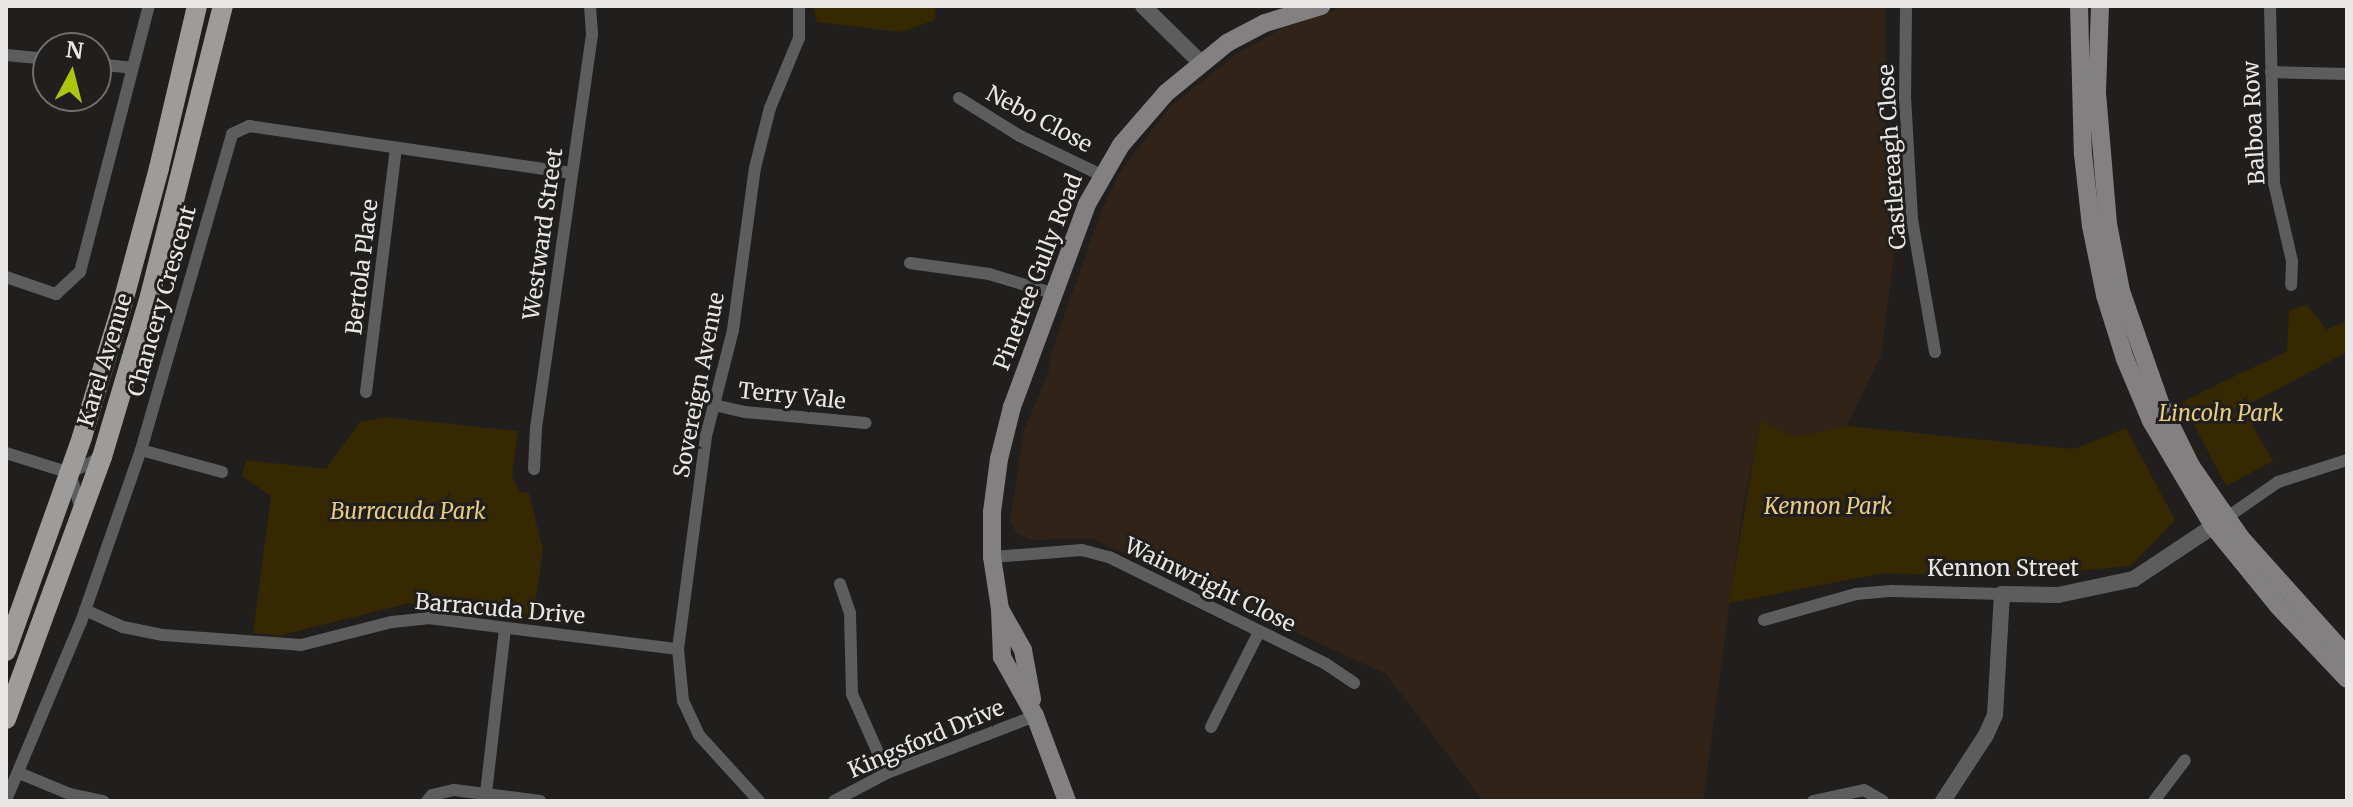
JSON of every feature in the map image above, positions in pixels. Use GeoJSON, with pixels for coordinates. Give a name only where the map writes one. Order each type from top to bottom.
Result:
{"type":"FeatureCollection","features":[{"type":"Feature","properties":{"kind":"main road","name":"Karel Avenue"},"geometry":{"type":"LineString","coordinates":[[6,651],[70,473],[152,196],[199,6]]}},
{"type":"Feature","properties":{"kind":"main road","name":"Karel Avenue"},"geometry":{"type":"LineString","coordinates":[[6,719],[102,457],[150,296],[223,6]]}},
{"type":"Feature","properties":{"kind":"main road","name":"Pinetree Gully Road"},"geometry":{"type":"LineString","coordinates":[[1265,23],[1282,6]]}},
{"type":"Feature","properties":{"kind":"main road","name":"Pinetree Gully Road"},"geometry":{"type":"LineString","coordinates":[[1067,801],[1035,716],[1002,657],[1000,609],[992,557],[994,484],[1003,437],[1052,293],[1101,175],[1144,116],[1227,43],[1265,23],[1321,6]]}},
{"type":"Feature","properties":{"kind":"main road"},"geometry":{"type":"LineString","coordinates":[[2079,6],[2083,154],[2091,226],[2105,295],[2148,414],[2270,596],[2347,679]]}},
{"type":"Feature","properties":{"kind":"main road"},"geometry":{"type":"LineString","coordinates":[[2100,6],[2099,152],[2121,291],[2165,414],[2220,522],[2347,656]]}},
{"type":"Feature","properties":{"kind":"street"},"geometry":{"type":"LineString","coordinates":[[6,277],[56,294],[80,272],[149,6]]}},
{"type":"Feature","properties":{"kind":"street","name":"Westward Street"},"geometry":{"type":"LineString","coordinates":[[534,469],[536,428],[592,34],[590,6]]}},
{"type":"Feature","properties":{"kind":"street","name":"Sovereign Avenue"},"geometry":{"type":"LineString","coordinates":[[759,801],[699,735],[683,701],[678,649],[706,436],[733,330],[762,134],[799,38],[799,6]]}},
{"type":"Feature","properties":{"kind":"street"},"geometry":{"type":"LineString","coordinates":[[1143,6],[1201,63]]}},
{"type":"Feature","properties":{"kind":"street","name":"Castlereagh Close"},"geometry":{"type":"LineString","coordinates":[[1906,6],[1905,97],[1912,219],[1935,352]]}},
{"type":"Feature","properties":{"kind":"street","name":"Balboa Row"},"geometry":{"type":"LineString","coordinates":[[2270,6],[2274,183],[2292,261],[2291,285]]}},
{"type":"Feature","properties":{"kind":"street"},"geometry":{"type":"LineString","coordinates":[[6,55],[32,57]]}},
{"type":"Feature","properties":{"kind":"street"},"geometry":{"type":"LineString","coordinates":[[112,66],[132,68]]}},
{"type":"Feature","properties":{"kind":"street"},"geometry":{"type":"LineString","coordinates":[[2271,72],[2347,74]]}},
{"type":"Feature","properties":{"kind":"street","name":"Nebo Close"},"geometry":{"type":"LineString","coordinates":[[959,98],[1020,136],[1101,175]]}},
{"type":"Feature","properties":{"kind":"street","name":"Chancery Crescent"},"geometry":{"type":"LineString","coordinates":[[6,800],[85,610],[141,450],[232,134],[249,126],[572,173]]}},
{"type":"Feature","properties":{"kind":"street","name":"Bertola Place"},"geometry":{"type":"LineString","coordinates":[[366,392],[396,148]]}},
{"type":"Feature","properties":{"kind":"street"},"geometry":{"type":"LineString","coordinates":[[910,263],[989,274],[1052,293]]}},
{"type":"Feature","properties":{"kind":"street","name":"Terry Vale"},"geometry":{"type":"LineString","coordinates":[[714,405],[745,412],[866,423]]}},
{"type":"Feature","properties":{"kind":"street"},"geometry":{"type":"LineString","coordinates":[[141,450],[222,472]]}},
{"type":"Feature","properties":{"kind":"street"},"geometry":{"type":"LineString","coordinates":[[6,453],[70,473],[102,457]]}},
{"type":"Feature","properties":{"kind":"street"},"geometry":{"type":"LineString","coordinates":[[2220,522],[2278,482],[2347,460]]}},
{"type":"Feature","properties":{"kind":"street"},"geometry":{"type":"LineString","coordinates":[[70,473],[83,513]]}},
{"type":"Feature","properties":{"kind":"street","name":"Kennon Street"},"geometry":{"type":"LineString","coordinates":[[1764,620],[1856,594],[1892,591],[2058,595],[2134,579],[2220,522]]}},
{"type":"Feature","properties":{"kind":"street","name":"Wainwright Close"},"geometry":{"type":"LineString","coordinates":[[992,557],[1082,550],[1109,557],[1326,664],[1354,683]]}},
{"type":"Feature","properties":{"kind":"street"},"geometry":{"type":"LineString","coordinates":[[840,584],[850,613],[852,694],[887,773]]}},
{"type":"Feature","properties":{"kind":"street"},"geometry":{"type":"LineString","coordinates":[[1943,801],[1995,715],[2002,594]]}},
{"type":"Feature","properties":{"kind":"street","name":"Barracuda Drive"},"geometry":{"type":"LineString","coordinates":[[85,610],[123,627],[163,635],[301,645],[412,618],[678,649]]}},
{"type":"Feature","properties":{"kind":"street"},"geometry":{"type":"LineString","coordinates":[[486,793],[505,628]]}},
{"type":"Feature","properties":{"kind":"street"},"geometry":{"type":"LineString","coordinates":[[1211,727],[1259,632]]}},
{"type":"Feature","properties":{"kind":"street","name":"Kingsford Drive"},"geometry":{"type":"LineString","coordinates":[[834,801],[887,773],[1035,716]]}},
{"type":"Feature","properties":{"kind":"street"},"geometry":{"type":"LineString","coordinates":[[2154,801],[2185,760]]}},
{"type":"Feature","properties":{"kind":"street"},"geometry":{"type":"LineString","coordinates":[[19,773],[70,794],[103,801]]}},
{"type":"Feature","properties":{"kind":"street"},"geometry":{"type":"LineString","coordinates":[[427,801],[432,795],[454,790],[540,801]]}},
{"type":"Feature","properties":{"kind":"street"},"geometry":{"type":"LineString","coordinates":[[1813,801],[1864,790],[1883,801]]}},
{"type":"Feature","properties":{"kind":"shaded area"},"geometry":{"type":"Polygon","coordinates":[[[1346,6],[1885,6],[1887,186],[1896,239],[1881,355],[1847,426],[1795,437],[1760,422],[1742,512],[1703,801],[1483,801],[1386,674],[1091,538],[1032,540],[1017,534],[1010,522],[1024,430],[1049,371],[1051,353],[1102,209],[1120,172],[1172,105],[1238,53],[1285,27],[1346,6]]]}},
{"type":"Feature","properties":{"kind":"green space"},"geometry":{"type":"Polygon","coordinates":[[[813,6],[936,6],[935,20],[901,32],[817,22],[813,6]]]}},
{"type":"Feature","properties":{"kind":"green space","name":"Lincoln Park"},"geometry":{"type":"Polygon","coordinates":[[[2307,305],[2327,330],[2347,320],[2347,352],[2248,405],[2253,427],[2273,461],[2226,486],[2182,402],[2287,351],[2289,310],[2307,305]]]}},
{"type":"Feature","properties":{"kind":"green space","name":"Burracuda Park"},"geometry":{"type":"Polygon","coordinates":[[[385,417],[518,431],[512,476],[520,492],[529,493],[543,550],[533,618],[410,603],[278,636],[253,633],[271,496],[242,476],[246,460],[326,469],[360,422],[385,417]]]}},
{"type":"Feature","properties":{"kind":"green space","name":"Kennon Park"},"geometry":{"type":"Polygon","coordinates":[[[1760,421],[1795,437],[1847,426],[2074,449],[2126,428],[2175,520],[2131,566],[2002,577],[1884,573],[1729,603],[1760,421]]]}}]}
